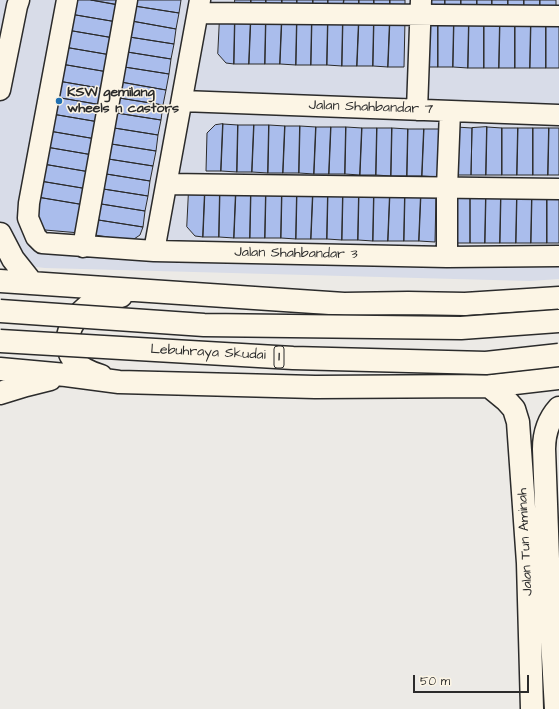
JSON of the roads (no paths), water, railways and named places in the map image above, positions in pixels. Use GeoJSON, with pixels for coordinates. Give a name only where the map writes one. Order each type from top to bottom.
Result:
{"type":"FeatureCollection","features":[{"type":"Feature","properties":{"kind":"main road"},"geometry":{"type":"LineString","coordinates":[[0,234],[13,259],[32,283]]}},
{"type":"Feature","properties":{"kind":"main road"},"geometry":{"type":"LineString","coordinates":[[0,281],[344,304],[465,304],[559,298]]}},
{"type":"Feature","properties":{"kind":"main road"},"geometry":{"type":"LineString","coordinates":[[119,382],[91,373],[74,360],[69,352],[67,341],[69,329],[84,309],[95,302],[111,297],[149,292]]}},
{"type":"Feature","properties":{"kind":"main road","name":"Lebuhraya Skudai"},"geometry":{"type":"LineString","coordinates":[[0,310],[204,325],[461,328],[559,321]]}},
{"type":"Feature","properties":{"kind":"main road","name":"Lebuhraya Skudai"},"geometry":{"type":"LineString","coordinates":[[0,341],[308,358],[486,362],[559,355]]}},
{"type":"Feature","properties":{"kind":"main road"},"geometry":{"type":"LineString","coordinates":[[0,369],[119,382],[316,387],[489,386],[559,378]]}},
{"type":"Feature","properties":{"kind":"main road"},"geometry":{"type":"LineString","coordinates":[[0,393],[26,385],[66,376]]}},
{"type":"Feature","properties":{"kind":"main road","name":"Jalan Tun Aminah"},"geometry":{"type":"LineString","coordinates":[[489,386],[506,400],[514,409],[518,422],[528,563],[532,709]]}},
{"type":"Feature","properties":{"kind":"main road"},"geometry":{"type":"LineString","coordinates":[[528,563],[534,544],[535,530],[533,423],[541,411],[559,404]]}},
{"type":"Feature","properties":{"kind":"main road","name":"Jalan Tun Aminah"},"geometry":{"type":"LineString","coordinates":[[556,709],[549,586],[544,442],[548,424],[559,408]]}},
{"type":"Feature","properties":{"kind":"street"},"geometry":{"type":"LineString","coordinates":[[0,90],[19,0]]}},
{"type":"Feature","properties":{"kind":"street","name":"Jalan Shahbandar 3"},"geometry":{"type":"LineString","coordinates":[[67,0],[29,203],[28,218],[36,237],[42,243],[154,251],[447,257],[559,256]]}},
{"type":"Feature","properties":{"kind":"street"},"geometry":{"type":"LineString","coordinates":[[83,247],[127,0]]}},
{"type":"Feature","properties":{"kind":"street"},"geometry":{"type":"LineString","coordinates":[[154,251],[199,6],[421,7],[559,16]]}},
{"type":"Feature","properties":{"kind":"street"},"geometry":{"type":"LineString","coordinates":[[417,110],[421,7]]}},
{"type":"Feature","properties":{"kind":"street","name":"Jalan Shahbandar 7"},"geometry":{"type":"LineString","coordinates":[[182,101],[559,115]]}},
{"type":"Feature","properties":{"kind":"street"},"geometry":{"type":"LineString","coordinates":[[447,257],[447,188],[450,111]]}},
{"type":"Feature","properties":{"kind":"street"},"geometry":{"type":"LineString","coordinates":[[167,184],[559,189]]}},
{"type":"Feature","properties":{"kind":"street"},"geometry":{"type":"LineString","coordinates":[[544,442],[550,434],[559,427]]}},
{"type":"Feature","properties":{"kind":"place","name":"KSW gemilang wheels n castors"},"geometry":{"type":"Point","coordinates":[59,101]}}]}
